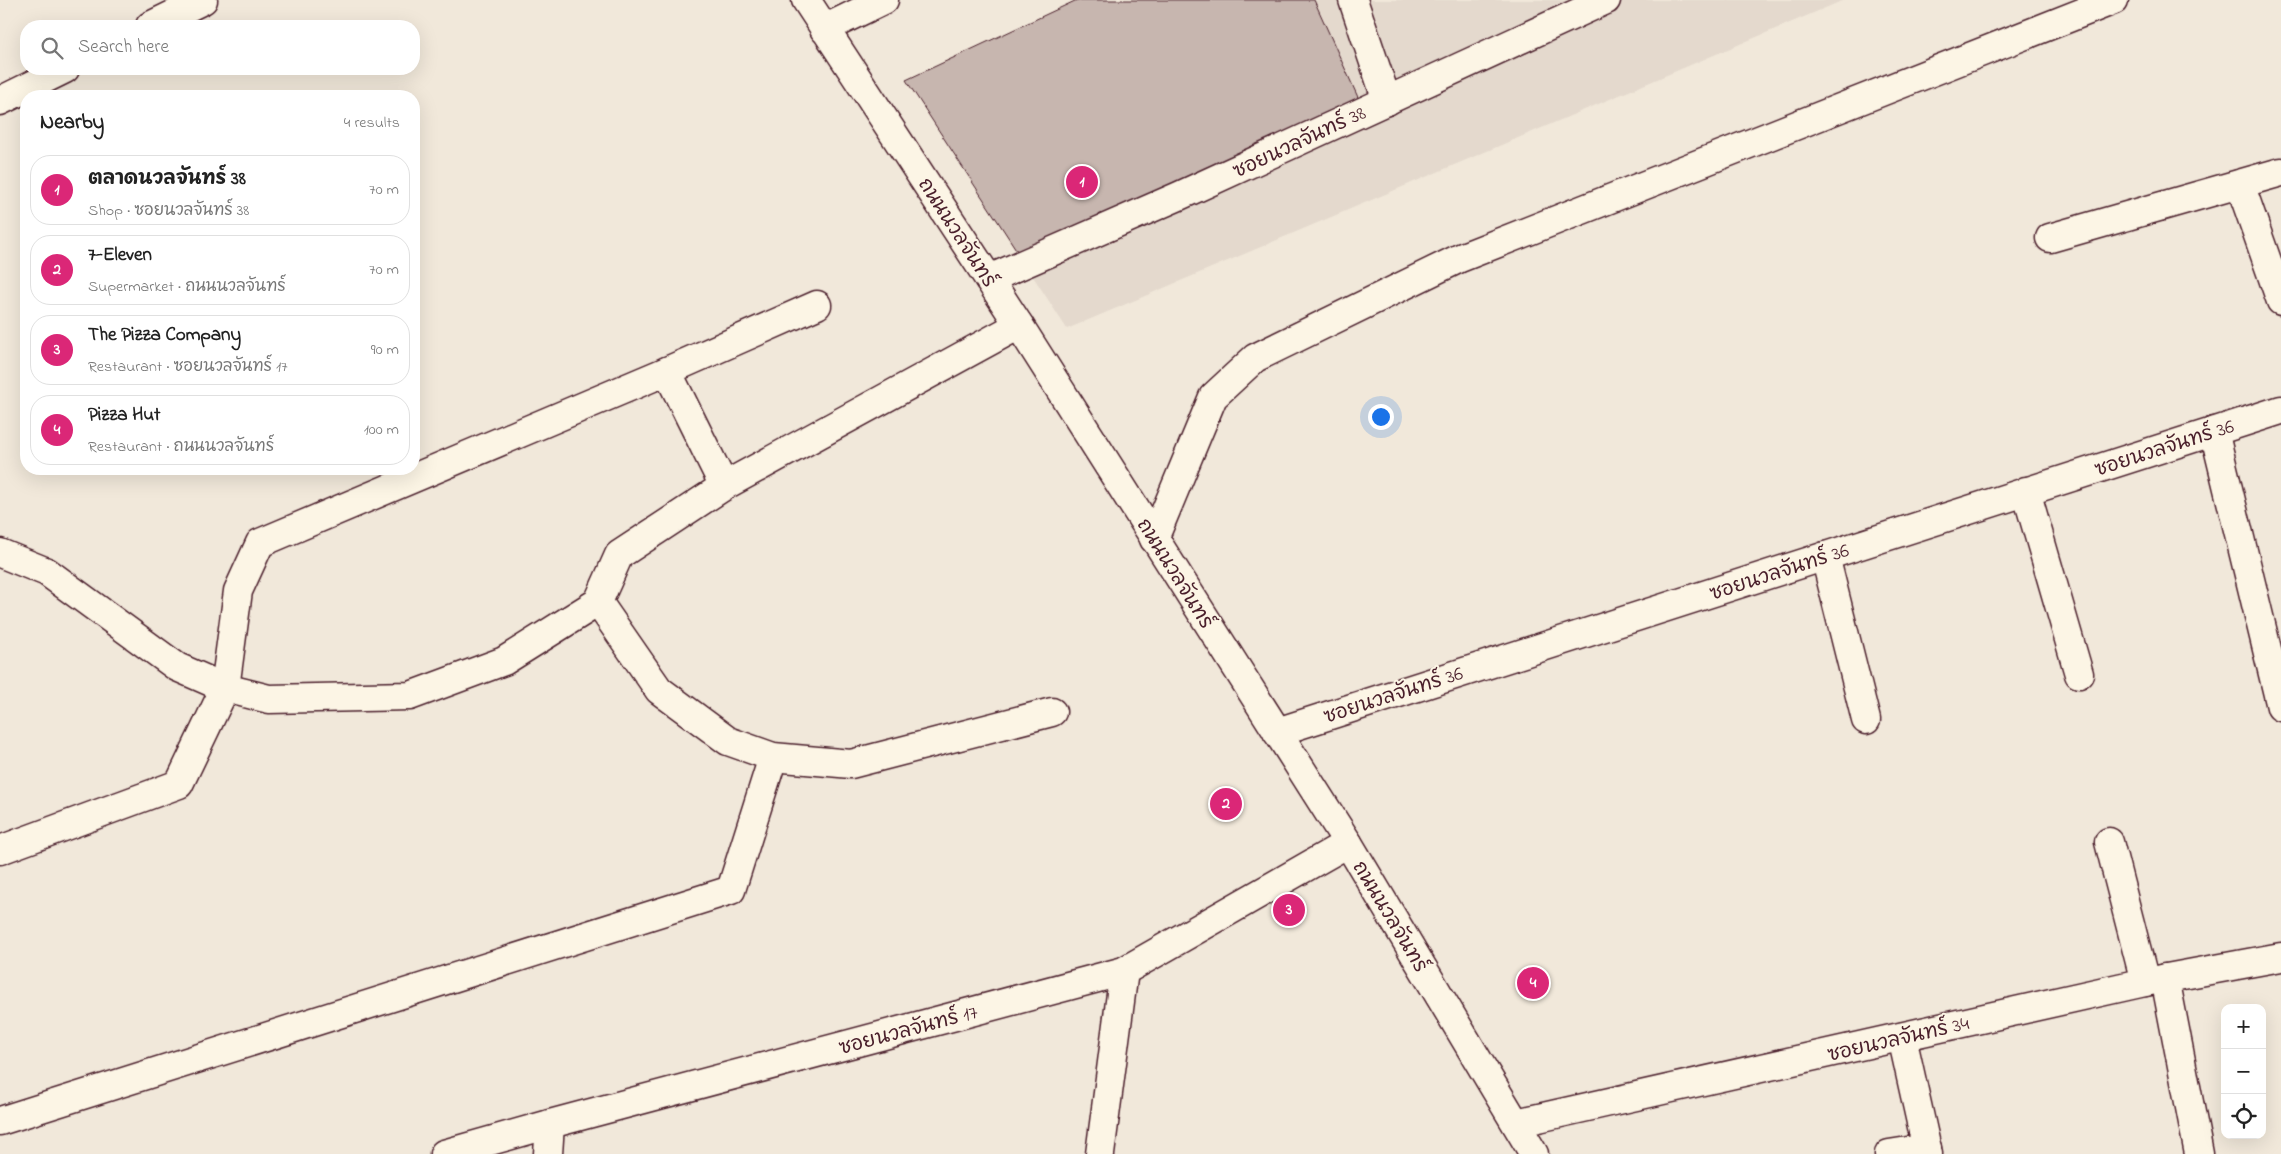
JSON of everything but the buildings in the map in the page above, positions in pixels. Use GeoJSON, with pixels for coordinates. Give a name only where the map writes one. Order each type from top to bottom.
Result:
{"type":"FeatureCollection","features":[{"type":"Feature","properties":{"kind":"street"},"geometry":{"type":"LineString","coordinates":[[162,20],[203,0]]}},
{"type":"Feature","properties":{"kind":"street","name":"ถนนนวลจันทร์"},"geometry":{"type":"LineString","coordinates":[[806,0],[989,278],[1348,843],[1534,1154]]}},
{"type":"Feature","properties":{"kind":"street"},"geometry":{"type":"LineString","coordinates":[[824,29],[884,0]]}},
{"type":"Feature","properties":{"kind":"street"},"geometry":{"type":"LineString","coordinates":[[1354,0],[1387,101]]}},
{"type":"Feature","properties":{"kind":"street","name":"ซอยนวลจันทร์ 38"},"geometry":{"type":"LineString","coordinates":[[989,278],[1179,196],[1606,0]]}},
{"type":"Feature","properties":{"kind":"street"},"geometry":{"type":"LineString","coordinates":[[1154,538],[1213,397],[1255,358],[1460,258],[2114,0]]}},
{"type":"Feature","properties":{"kind":"street"},"geometry":{"type":"LineString","coordinates":[[22,90],[53,75]]}},
{"type":"Feature","properties":{"kind":"street"},"geometry":{"type":"LineString","coordinates":[[0,101],[20,91]]}},
{"type":"Feature","properties":{"kind":"street"},"geometry":{"type":"LineString","coordinates":[[2050,238],[2281,172]]}},
{"type":"Feature","properties":{"kind":"street"},"geometry":{"type":"LineString","coordinates":[[2240,184],[2281,300]]}},
{"type":"Feature","properties":{"kind":"street"},"geometry":{"type":"LineString","coordinates":[[0,850],[178,784],[225,688],[238,592],[260,543],[667,371],[817,305]]}},
{"type":"Feature","properties":{"kind":"street"},"geometry":{"type":"LineString","coordinates":[[0,553],[47,572],[177,667],[225,688],[270,698],[410,696],[504,661],[598,602],[620,555],[724,486],[1019,325]]}},
{"type":"Feature","properties":{"kind":"street"},"geometry":{"type":"LineString","coordinates":[[667,371],[724,486]]}},
{"type":"Feature","properties":{"kind":"street","name":"ซอยนวลจันทร์ 36"},"geometry":{"type":"LineString","coordinates":[[1276,732],[2281,410]]}},
{"type":"Feature","properties":{"kind":"street"},"geometry":{"type":"LineString","coordinates":[[2214,432],[2281,707]]}},
{"type":"Feature","properties":{"kind":"street"},"geometry":{"type":"LineString","coordinates":[[2026,491],[2079,674]]}},
{"type":"Feature","properties":{"kind":"street"},"geometry":{"type":"LineString","coordinates":[[1825,556],[1866,720]]}},
{"type":"Feature","properties":{"kind":"street"},"geometry":{"type":"LineString","coordinates":[[598,602],[659,690],[728,741],[773,757],[850,764],[1052,712]]}},
{"type":"Feature","properties":{"kind":"street"},"geometry":{"type":"LineString","coordinates":[[0,1121],[731,890],[773,757]]}},
{"type":"Feature","properties":{"kind":"street"},"geometry":{"type":"LineString","coordinates":[[2109,842],[2155,980],[2199,1154]]}},
{"type":"Feature","properties":{"kind":"street","name":"ซอยนวลจันทร์ 17"},"geometry":{"type":"LineString","coordinates":[[444,1154],[1124,971],[1348,843]]}},
{"type":"Feature","properties":{"kind":"street","name":"ซอยนวลจันทร์ 34"},"geometry":{"type":"LineString","coordinates":[[1516,1123],[2155,980],[2281,957]]}},
{"type":"Feature","properties":{"kind":"street"},"geometry":{"type":"LineString","coordinates":[[1100,1154],[1124,971]]}},
{"type":"Feature","properties":{"kind":"street"},"geometry":{"type":"LineString","coordinates":[[1889,1154],[1928,1151],[1902,1037]]}},
{"type":"Feature","properties":{"kind":"street"},"geometry":{"type":"LineString","coordinates":[[548,1154],[550,1124]]}},
{"type":"Feature","properties":{"kind":"shaded area"},"geometry":{"type":"Polygon","coordinates":[[[1077,0],[1844,0],[1067,329],[906,80],[1077,0]]]}},
{"type":"Feature","properties":{"kind":"place","name":"ตลาดนวลจันทร์ 38"},"geometry":{"type":"Point","coordinates":[1082,182]}},
{"type":"Feature","properties":{"kind":"place","name":"7-Eleven"},"geometry":{"type":"Point","coordinates":[1226,804]}},
{"type":"Feature","properties":{"kind":"place","name":"The Pizza Company"},"geometry":{"type":"Point","coordinates":[1289,910]}},
{"type":"Feature","properties":{"kind":"place","name":"Pizza Hut"},"geometry":{"type":"Point","coordinates":[1533,983]}}]}
